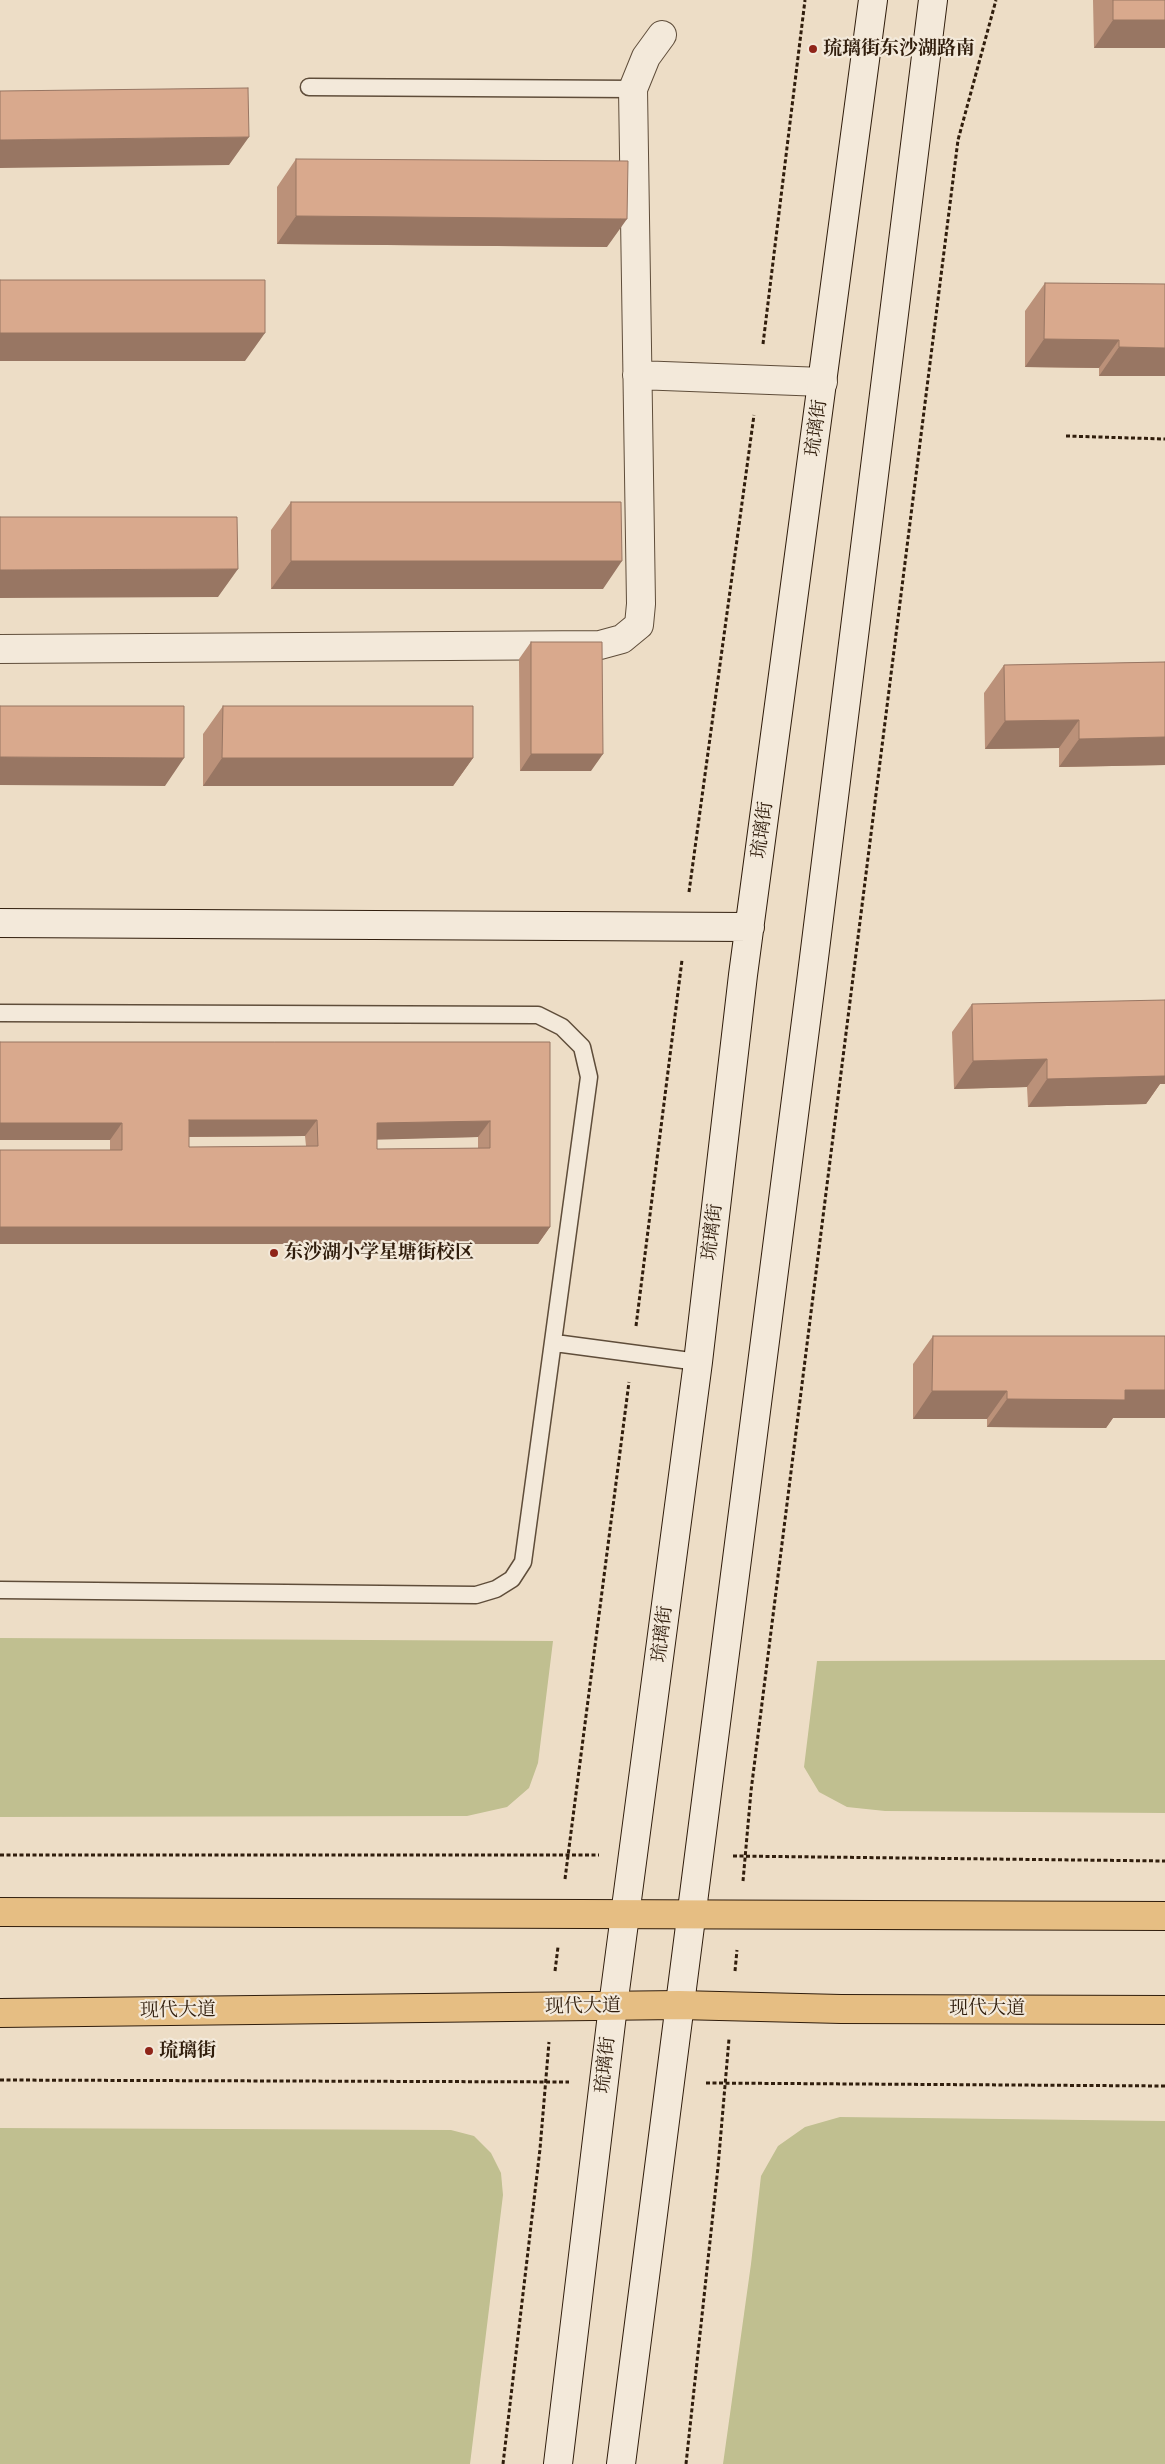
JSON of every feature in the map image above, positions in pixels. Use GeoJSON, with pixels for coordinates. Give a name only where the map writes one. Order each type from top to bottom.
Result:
{"type":"FeatureCollection","features":[{"type":"Feature","properties":{"kind":"main road","name":"琉璃街"},"geometry":{"type":"LineString","coordinates":[[558,2464],[613,2006],[698,1362],[750,927],[873,0]]}},
{"type":"Feature","properties":{"kind":"main road"},"geometry":{"type":"LineString","coordinates":[[621,2464],[811,982],[933,0]]}},
{"type":"Feature","properties":{"kind":"main road"},"geometry":{"type":"LineString","coordinates":[[0,650],[600,645],[622,639],[638,625],[642,604],[633,88],[646,57],[662,35]]}},
{"type":"Feature","properties":{"kind":"main road"},"geometry":{"type":"LineString","coordinates":[[637,375],[823,382]]}},
{"type":"Feature","properties":{"kind":"main road"},"geometry":{"type":"LineString","coordinates":[[0,922],[686,925],[750,927]]}},
{"type":"Feature","properties":{"kind":"main road"},"geometry":{"type":"LineString","coordinates":[[0,1912],[1165,1916]]}},
{"type":"Feature","properties":{"kind":"main road","name":"现代大道"},"geometry":{"type":"LineString","coordinates":[[0,2013],[679,2005],[1165,2010]]}},
{"type":"Feature","properties":{"kind":"lane"},"geometry":{"type":"LineString","coordinates":[[309,87],[633,88]]}},
{"type":"Feature","properties":{"kind":"lane"},"geometry":{"type":"LineString","coordinates":[[0,1013],[538,1015],[562,1027],[582,1047],[589,1077],[555,1342],[523,1562],[512,1578],[496,1589],[476,1595],[0,1590]]}},
{"type":"Feature","properties":{"kind":"lane"},"geometry":{"type":"LineString","coordinates":[[555,1342],[698,1362]]}},
{"type":"Feature","properties":{"kind":"path"},"geometry":{"type":"LineString","coordinates":[[503,2464],[540,2149],[551,2007],[568,1854],[686,925],[758,380],[805,0]]}},
{"type":"Feature","properties":{"kind":"path"},"geometry":{"type":"LineString","coordinates":[[686,2464],[718,2167],[751,1791],[958,140],[996,0]]}},
{"type":"Feature","properties":{"kind":"path"},"geometry":{"type":"LineString","coordinates":[[1066,436],[1165,438]]}},
{"type":"Feature","properties":{"kind":"path"},"geometry":{"type":"LineString","coordinates":[[0,1855],[634,1855]]}},
{"type":"Feature","properties":{"kind":"path"},"geometry":{"type":"LineString","coordinates":[[698,1856],[1165,1861]]}},
{"type":"Feature","properties":{"kind":"shaded area"},"geometry":{"type":"Polygon","coordinates":[[[0,1638],[553,1641],[538,1763],[529,1788],[507,1807],[467,1816],[0,1817],[0,1638]]]}},
{"type":"Feature","properties":{"kind":"shaded area"},"geometry":{"type":"Polygon","coordinates":[[[1165,1660],[1165,1813],[885,1811],[847,1807],[819,1792],[804,1767],[817,1661],[1165,1660]]]}},
{"type":"Feature","properties":{"kind":"shaded area"},"geometry":{"type":"Polygon","coordinates":[[[840,2117],[1165,2121],[1165,2464],[723,2464],[751,2264],[761,2176],[778,2146],[805,2127],[840,2117]]]}},
{"type":"Feature","properties":{"kind":"shaded area"},"geometry":{"type":"Polygon","coordinates":[[[0,2128],[451,2130],[474,2136],[491,2153],[501,2173],[503,2195],[470,2464],[0,2464],[0,2128]]]}},
{"type":"Feature","properties":{"kind":"building"},"geometry":{"type":"Polygon","coordinates":[[[1113,0],[1165,0],[1165,20],[1113,20],[1113,0]]]}},
{"type":"Feature","properties":{"kind":"building"},"geometry":{"type":"Polygon","coordinates":[[[248,88],[249,137],[0,140],[0,91],[248,88]]]}},
{"type":"Feature","properties":{"kind":"building"},"geometry":{"type":"Polygon","coordinates":[[[296,159],[628,161],[627,219],[296,216],[296,159]]]}},
{"type":"Feature","properties":{"kind":"building"},"geometry":{"type":"Polygon","coordinates":[[[0,280],[265,280],[265,333],[0,333],[0,280]]]}},
{"type":"Feature","properties":{"kind":"building"},"geometry":{"type":"Polygon","coordinates":[[[1045,283],[1165,284],[1165,348],[1119,347],[1119,340],[1044,339],[1045,283]]]}},
{"type":"Feature","properties":{"kind":"building"},"geometry":{"type":"Polygon","coordinates":[[[291,502],[621,502],[622,561],[291,561],[291,502]]]}},
{"type":"Feature","properties":{"kind":"building"},"geometry":{"type":"Polygon","coordinates":[[[0,517],[237,517],[238,569],[0,570],[0,517]]]}},
{"type":"Feature","properties":{"kind":"building"},"geometry":{"type":"Polygon","coordinates":[[[531,642],[602,642],[603,754],[531,754],[531,642]]]}},
{"type":"Feature","properties":{"kind":"building"},"geometry":{"type":"Polygon","coordinates":[[[1165,662],[1165,737],[1079,739],[1079,720],[1005,721],[1004,665],[1165,662]]]}},
{"type":"Feature","properties":{"kind":"building"},"geometry":{"type":"Polygon","coordinates":[[[0,706],[184,706],[184,758],[0,757],[0,706]]]}},
{"type":"Feature","properties":{"kind":"building"},"geometry":{"type":"Polygon","coordinates":[[[223,706],[473,706],[473,758],[222,758],[223,706]]]}},
{"type":"Feature","properties":{"kind":"building"},"geometry":{"type":"Polygon","coordinates":[[[1165,1000],[1165,1076],[1047,1079],[1047,1059],[973,1061],[972,1004],[1165,1000]]]}},
{"type":"Feature","properties":{"kind":"building"},"geometry":{"type":"Polygon","coordinates":[[[0,1042],[550,1042],[550,1227],[0,1227],[0,1150],[122,1150],[122,1123],[0,1123],[0,1042]],[[189,1120],[189,1147],[318,1146],[317,1120],[189,1120]],[[490,1121],[377,1123],[377,1149],[490,1148],[490,1121]]]}},
{"type":"Feature","properties":{"kind":"building"},"geometry":{"type":"Polygon","coordinates":[[[933,1336],[1165,1336],[1165,1390],[1125,1390],[1125,1400],[1007,1399],[1007,1391],[932,1391],[933,1336]]]}},
{"type":"Feature","properties":{"kind":"place","name":"琉璃街东沙湖路南"},"geometry":{"type":"Point","coordinates":[813,49]}},
{"type":"Feature","properties":{"kind":"place","name":"东沙湖小学星塘街校区"},"geometry":{"type":"Point","coordinates":[274,1253]}},
{"type":"Feature","properties":{"kind":"place","name":"琉璃街"},"geometry":{"type":"Point","coordinates":[149,2051]}}]}
